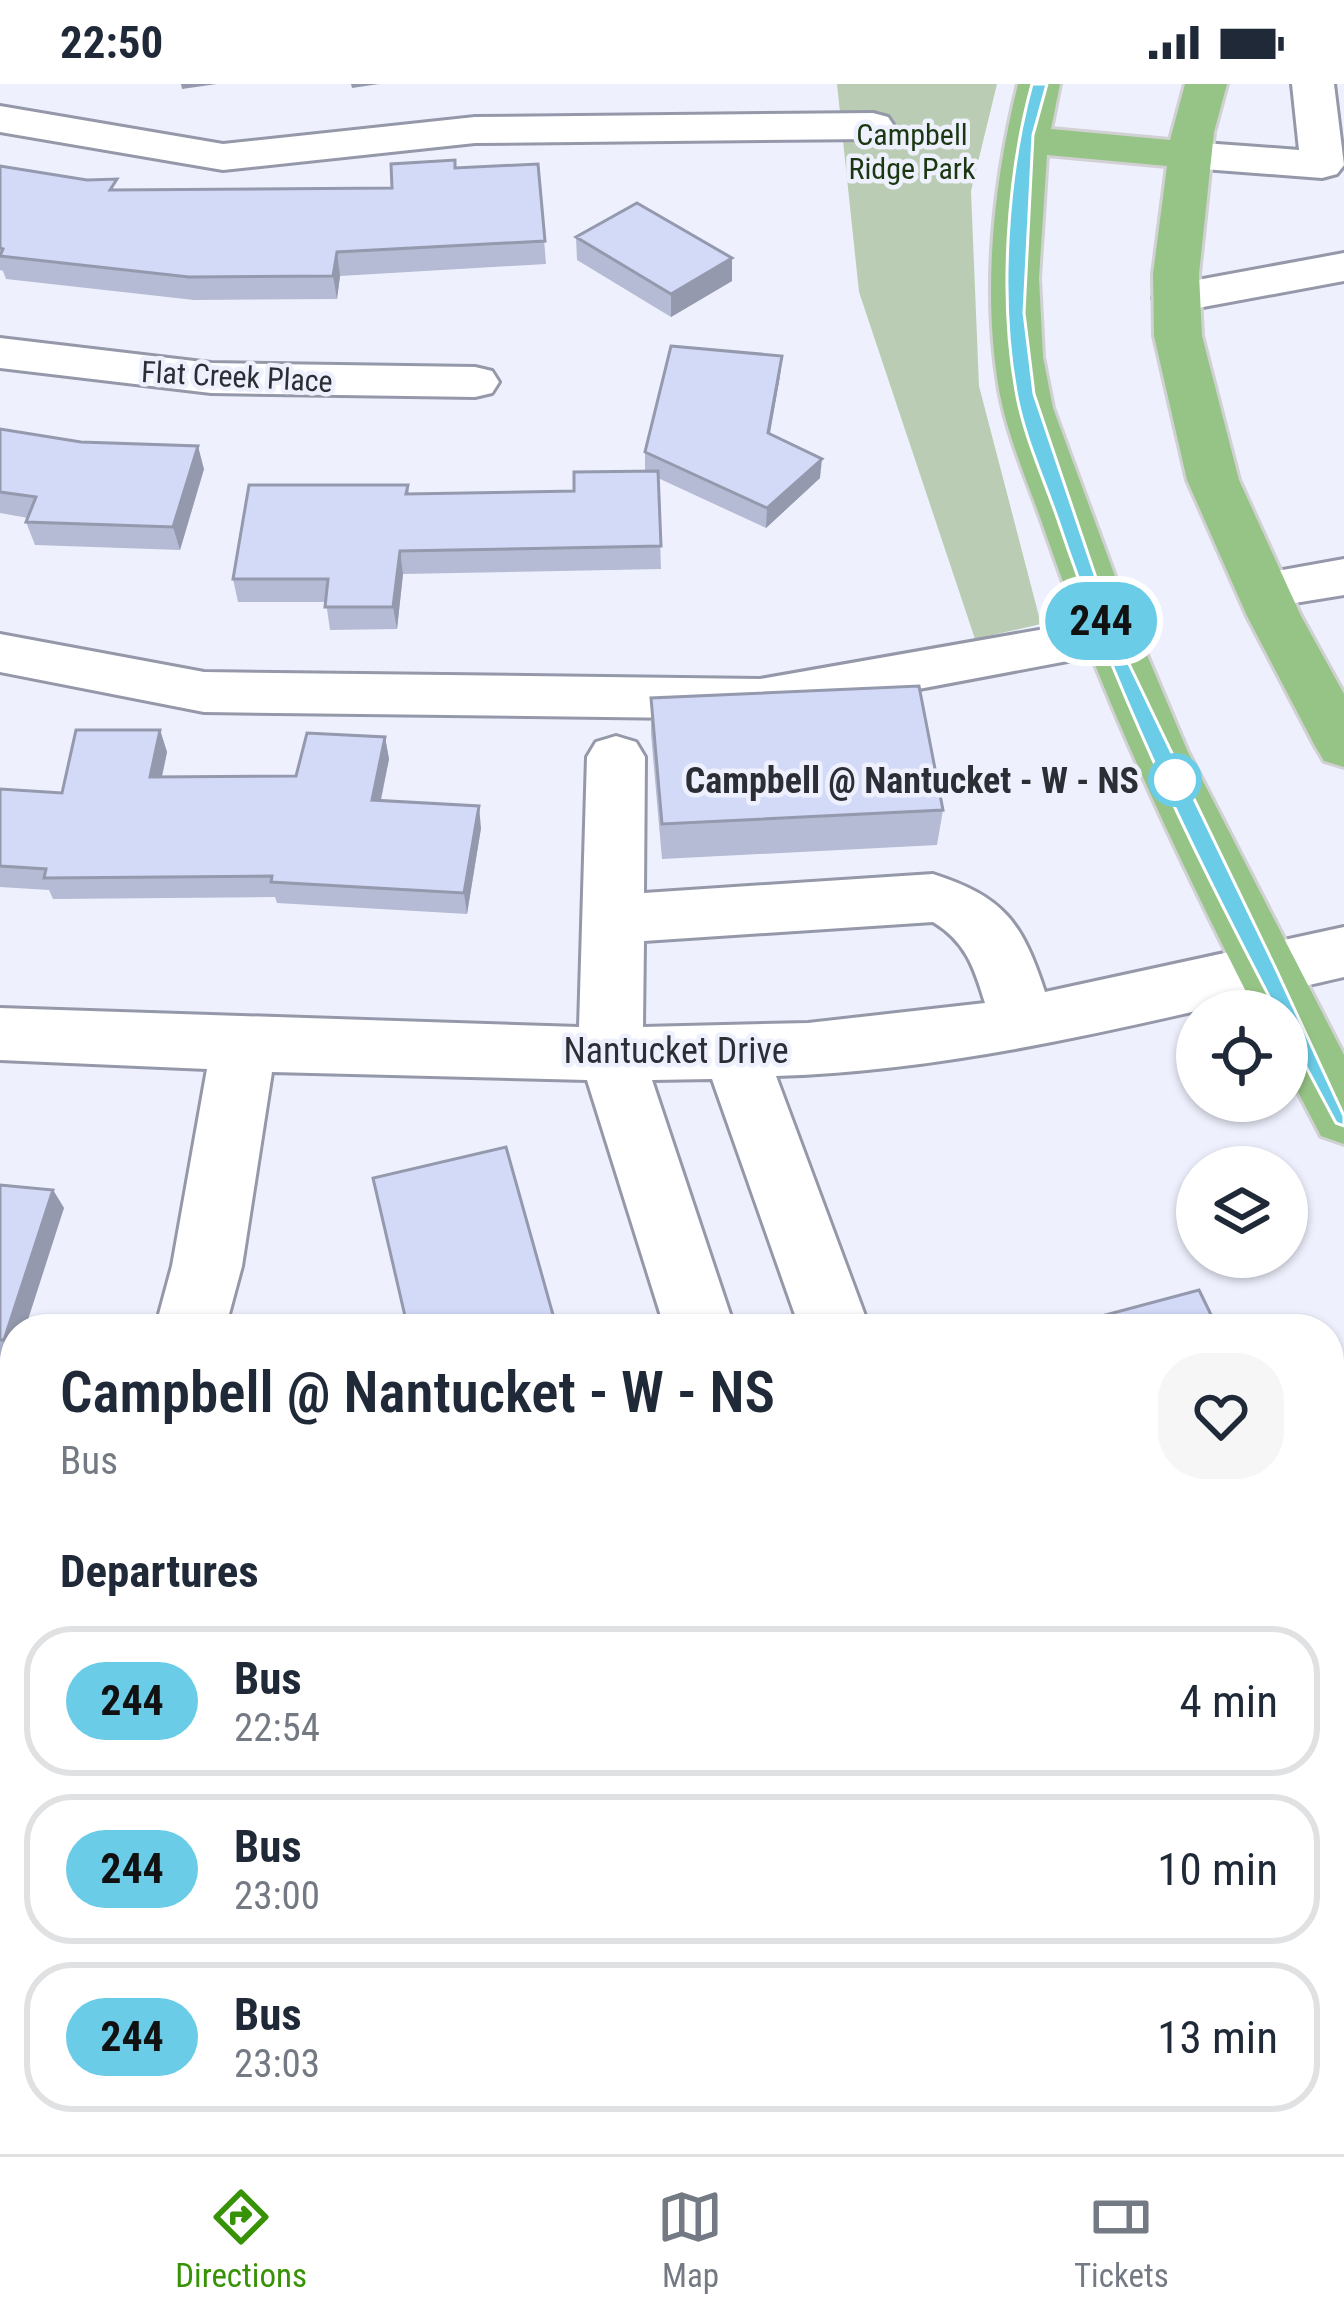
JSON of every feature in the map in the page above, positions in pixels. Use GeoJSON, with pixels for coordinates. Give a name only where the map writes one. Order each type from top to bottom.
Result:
{"type":"FeatureCollection","features":[{"type":"Feature","properties":{"kind":"main road"},"geometry":{"type":"LineString","coordinates":[[1039,84],[1026,140],[1016,313],[1025,394],[1107,637],[1265,969],[1344,1116]]}},
{"type":"Feature","properties":{"kind":"main road"},"geometry":{"type":"LineString","coordinates":[[1206,84],[1190,155],[1176,298],[1178,336],[1213,479],[1263,590],[1344,746]]}},
{"type":"Feature","properties":{"kind":"main road"},"geometry":{"type":"LineString","coordinates":[[1026,140],[1190,155]]}},
{"type":"Feature","properties":{"kind":"street"},"geometry":{"type":"LineString","coordinates":[[1190,155],[1334,176],[1313,84]]}},
{"type":"Feature","properties":{"kind":"street"},"geometry":{"type":"LineString","coordinates":[[0,119],[223,157],[475,130],[873,126]]}},
{"type":"Feature","properties":{"kind":"street"},"geometry":{"type":"LineString","coordinates":[[1176,298],[1344,267]]}},
{"type":"Feature","properties":{"kind":"street","name":"Flat Creek Place"},"geometry":{"type":"LineString","coordinates":[[0,353],[211,378],[475,382]]}},
{"type":"Feature","properties":{"kind":"street"},"geometry":{"type":"LineString","coordinates":[[1263,590],[1344,577]]}},
{"type":"Feature","properties":{"kind":"street"},"geometry":{"type":"LineString","coordinates":[[0,652],[204,692],[760,699],[1107,637]]}},
{"type":"Feature","properties":{"kind":"street"},"geometry":{"type":"LineString","coordinates":[[616,757],[611,1052],[695,1314]]}},
{"type":"Feature","properties":{"kind":"street"},"geometry":{"type":"LineString","coordinates":[[611,920],[933,898],[958,903],[987,928],[1022,1019]]}},
{"type":"Feature","properties":{"kind":"street","name":"Nantucket Drive"},"geometry":{"type":"LineString","coordinates":[[0,1034],[611,1052],[810,1049],[1022,1019],[1344,952]]}},
{"type":"Feature","properties":{"kind":"street"},"geometry":{"type":"LineString","coordinates":[[194,1314],[207,1266],[244,1044]]}},
{"type":"Feature","properties":{"kind":"street"},"geometry":{"type":"LineString","coordinates":[[734,1049],[831,1314]]}},
{"type":"Feature","properties":{"kind":"green space","name":"Campbell Ridge Park"},"geometry":{"type":"Polygon","coordinates":[[[837,84],[997,84],[971,191],[979,386],[1041,624],[975,639],[859,292],[837,84]]]}},
{"type":"Feature","properties":{"kind":"building"},"geometry":{"type":"Polygon","coordinates":[[[455,160],[455,168],[538,164],[545,241],[337,252],[333,276],[189,277],[0,256],[0,166],[87,180],[117,179],[110,190],[392,188],[391,164],[455,160]]]}},
{"type":"Feature","properties":{"kind":"building"},"geometry":{"type":"Polygon","coordinates":[[[637,203],[732,258],[671,294],[576,237],[637,203]]]}},
{"type":"Feature","properties":{"kind":"building"},"geometry":{"type":"Polygon","coordinates":[[[671,346],[782,356],[768,433],[822,459],[767,508],[645,452],[671,346]]]}},
{"type":"Feature","properties":{"kind":"building"},"geometry":{"type":"Polygon","coordinates":[[[0,429],[81,442],[198,446],[173,527],[26,522],[36,497],[0,492],[0,429]]]}},
{"type":"Feature","properties":{"kind":"building"},"geometry":{"type":"Polygon","coordinates":[[[658,471],[661,546],[400,551],[393,607],[325,607],[328,579],[233,579],[249,485],[408,485],[406,494],[574,491],[574,472],[658,471]]]}},
{"type":"Feature","properties":{"kind":"building"},"geometry":{"type":"Polygon","coordinates":[[[919,686],[943,810],[662,824],[651,698],[919,686]]]}},
{"type":"Feature","properties":{"kind":"building"},"geometry":{"type":"Polygon","coordinates":[[[76,730],[160,730],[150,777],[296,776],[307,733],[385,737],[372,800],[479,806],[464,893],[271,882],[272,876],[44,878],[46,869],[0,866],[0,789],[62,793],[76,730]]]}},
{"type":"Feature","properties":{"kind":"building"},"geometry":{"type":"Polygon","coordinates":[[[506,1147],[553,1314],[405,1314],[373,1178],[506,1147]]]}},
{"type":"Feature","properties":{"kind":"building"},"geometry":{"type":"Polygon","coordinates":[[[0,1185],[53,1190],[12,1314],[0,1314],[0,1185]]]}},
{"type":"Feature","properties":{"kind":"building"},"geometry":{"type":"Polygon","coordinates":[[[1199,1290],[1211,1314],[1109,1314],[1199,1290]]]}},
{"type":"Feature","properties":{"kind":"bus line","name":"244"},"geometry":{"type":"LineString","coordinates":[[1039,84],[1025,135],[1016,313],[1025,394],[1107,637],[1265,969],[1344,1116]]}},
{"type":"Feature","properties":{"kind":"place","name":"Campbell @ Nantucket - W - NS"},"geometry":{"type":"Point","coordinates":[1175,780]}}]}
